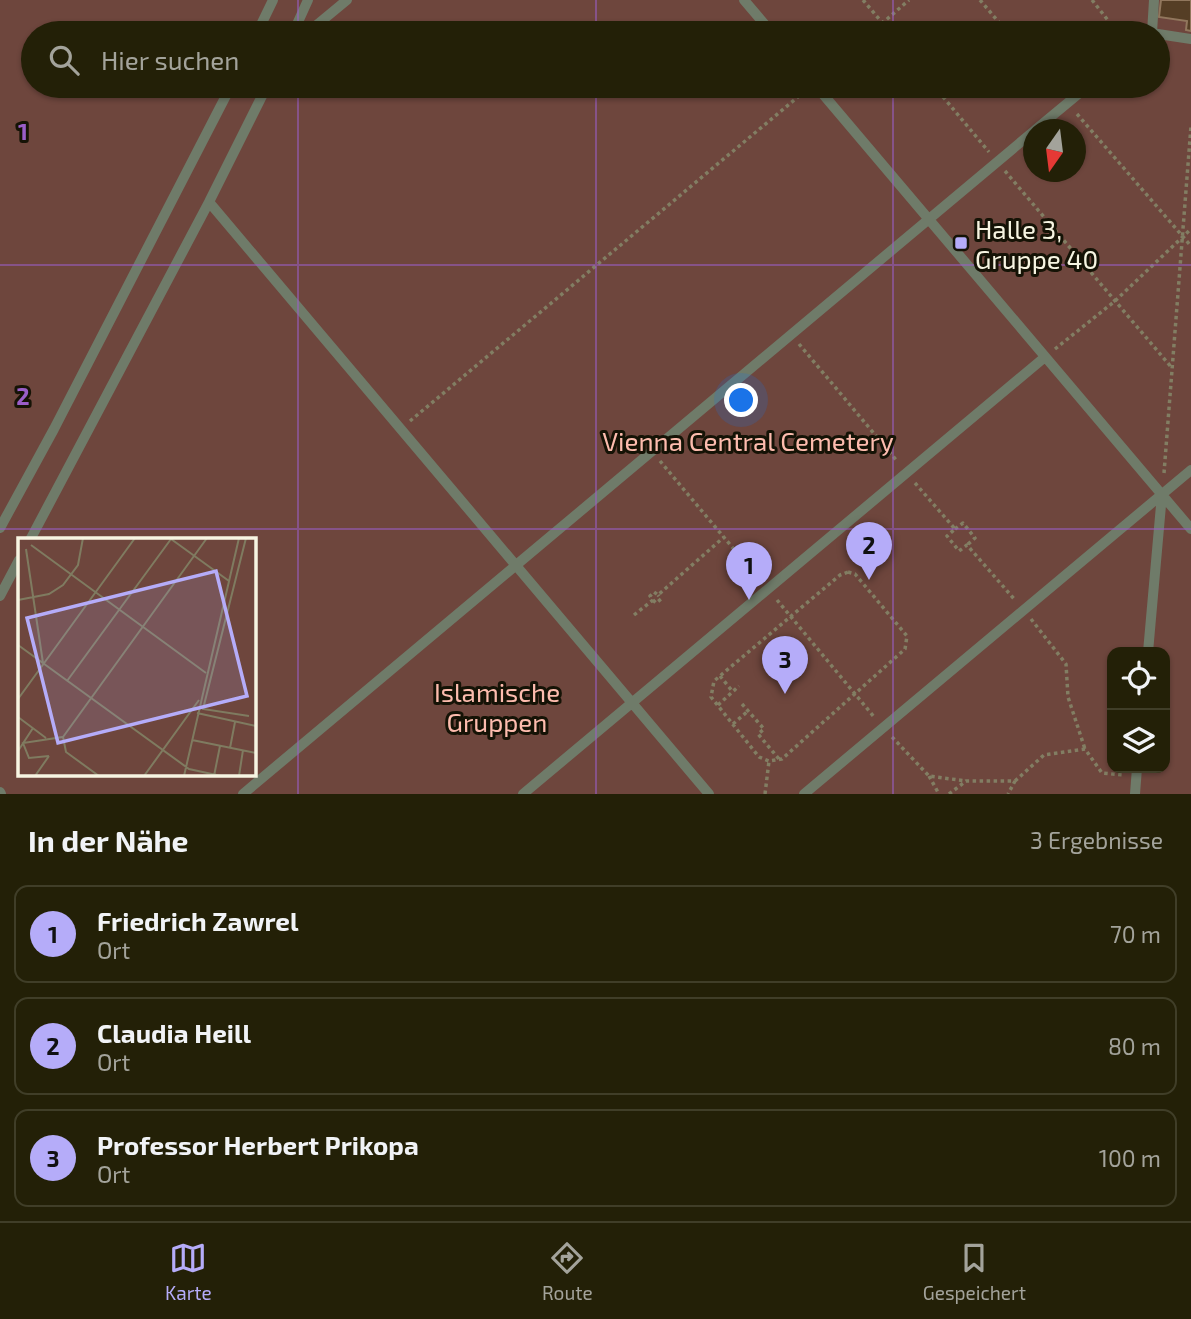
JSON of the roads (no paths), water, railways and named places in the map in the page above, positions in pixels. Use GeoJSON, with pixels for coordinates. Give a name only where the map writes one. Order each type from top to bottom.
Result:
{"type":"FeatureCollection","features":[{"type":"Feature","properties":{"kind":"lane"},"geometry":{"type":"LineString","coordinates":[[263,21],[274,0]]}},
{"type":"Feature","properties":{"kind":"lane"},"geometry":{"type":"LineString","coordinates":[[298,21],[308,0]]}},
{"type":"Feature","properties":{"kind":"lane"},"geometry":{"type":"LineString","coordinates":[[322,21],[347,0]]}},
{"type":"Feature","properties":{"kind":"lane"},"geometry":{"type":"LineString","coordinates":[[744,0],[762,21]]}},
{"type":"Feature","properties":{"kind":"lane"},"geometry":{"type":"LineString","coordinates":[[1154,0],[1154,21]]}},
{"type":"Feature","properties":{"kind":"lane"},"geometry":{"type":"LineString","coordinates":[[1170,36],[1191,39]]}},
{"type":"Feature","properties":{"kind":"lane"},"geometry":{"type":"LineString","coordinates":[[0,528],[226,98]]}},
{"type":"Feature","properties":{"kind":"lane"},"geometry":{"type":"LineString","coordinates":[[31,538],[262,98]]}},
{"type":"Feature","properties":{"kind":"lane"},"geometry":{"type":"LineString","coordinates":[[823,98],[1191,529]]}},
{"type":"Feature","properties":{"kind":"lane"},"geometry":{"type":"LineString","coordinates":[[1048,119],[1074,98]]}},
{"type":"Feature","properties":{"kind":"lane"},"geometry":{"type":"LineString","coordinates":[[243,794],[1023,140]]}},
{"type":"Feature","properties":{"kind":"lane"},"geometry":{"type":"LineString","coordinates":[[209,202],[709,794]]}},
{"type":"Feature","properties":{"kind":"lane"},"geometry":{"type":"LineString","coordinates":[[523,794],[1045,357]]}},
{"type":"Feature","properties":{"kind":"lane"},"geometry":{"type":"LineString","coordinates":[[804,794],[1191,470]]}},
{"type":"Feature","properties":{"kind":"lane"},"geometry":{"type":"LineString","coordinates":[[1148,647],[1162,494]]}},
{"type":"Feature","properties":{"kind":"lane"},"geometry":{"type":"LineString","coordinates":[[0,596],[18,562]]}},
{"type":"Feature","properties":{"kind":"lane"},"geometry":{"type":"LineString","coordinates":[[1135,794],[1137,773]]}},
{"type":"Feature","properties":{"kind":"place","name":"Halle 3, Gruppe 40"},"geometry":{"type":"Point","coordinates":[961,243]}},
{"type":"Feature","properties":{"kind":"place","name":"Claudia Heill"},"geometry":{"type":"Point","coordinates":[869,580]}},
{"type":"Feature","properties":{"kind":"place","name":"Friedrich Zawrel"},"geometry":{"type":"Point","coordinates":[749,600]}},
{"type":"Feature","properties":{"kind":"place","name":"Professor Herbert Prikopa"},"geometry":{"type":"Point","coordinates":[785,694]}},
{"type":"Feature","properties":{"kind":"park label","name":"Vienna Central Cemetery"},"geometry":{"type":"Point","coordinates":[748,440]}},
{"type":"Feature","properties":{"kind":"park label","name":"Islamische Gruppen"},"geometry":{"type":"Point","coordinates":[497,706]}}]}
